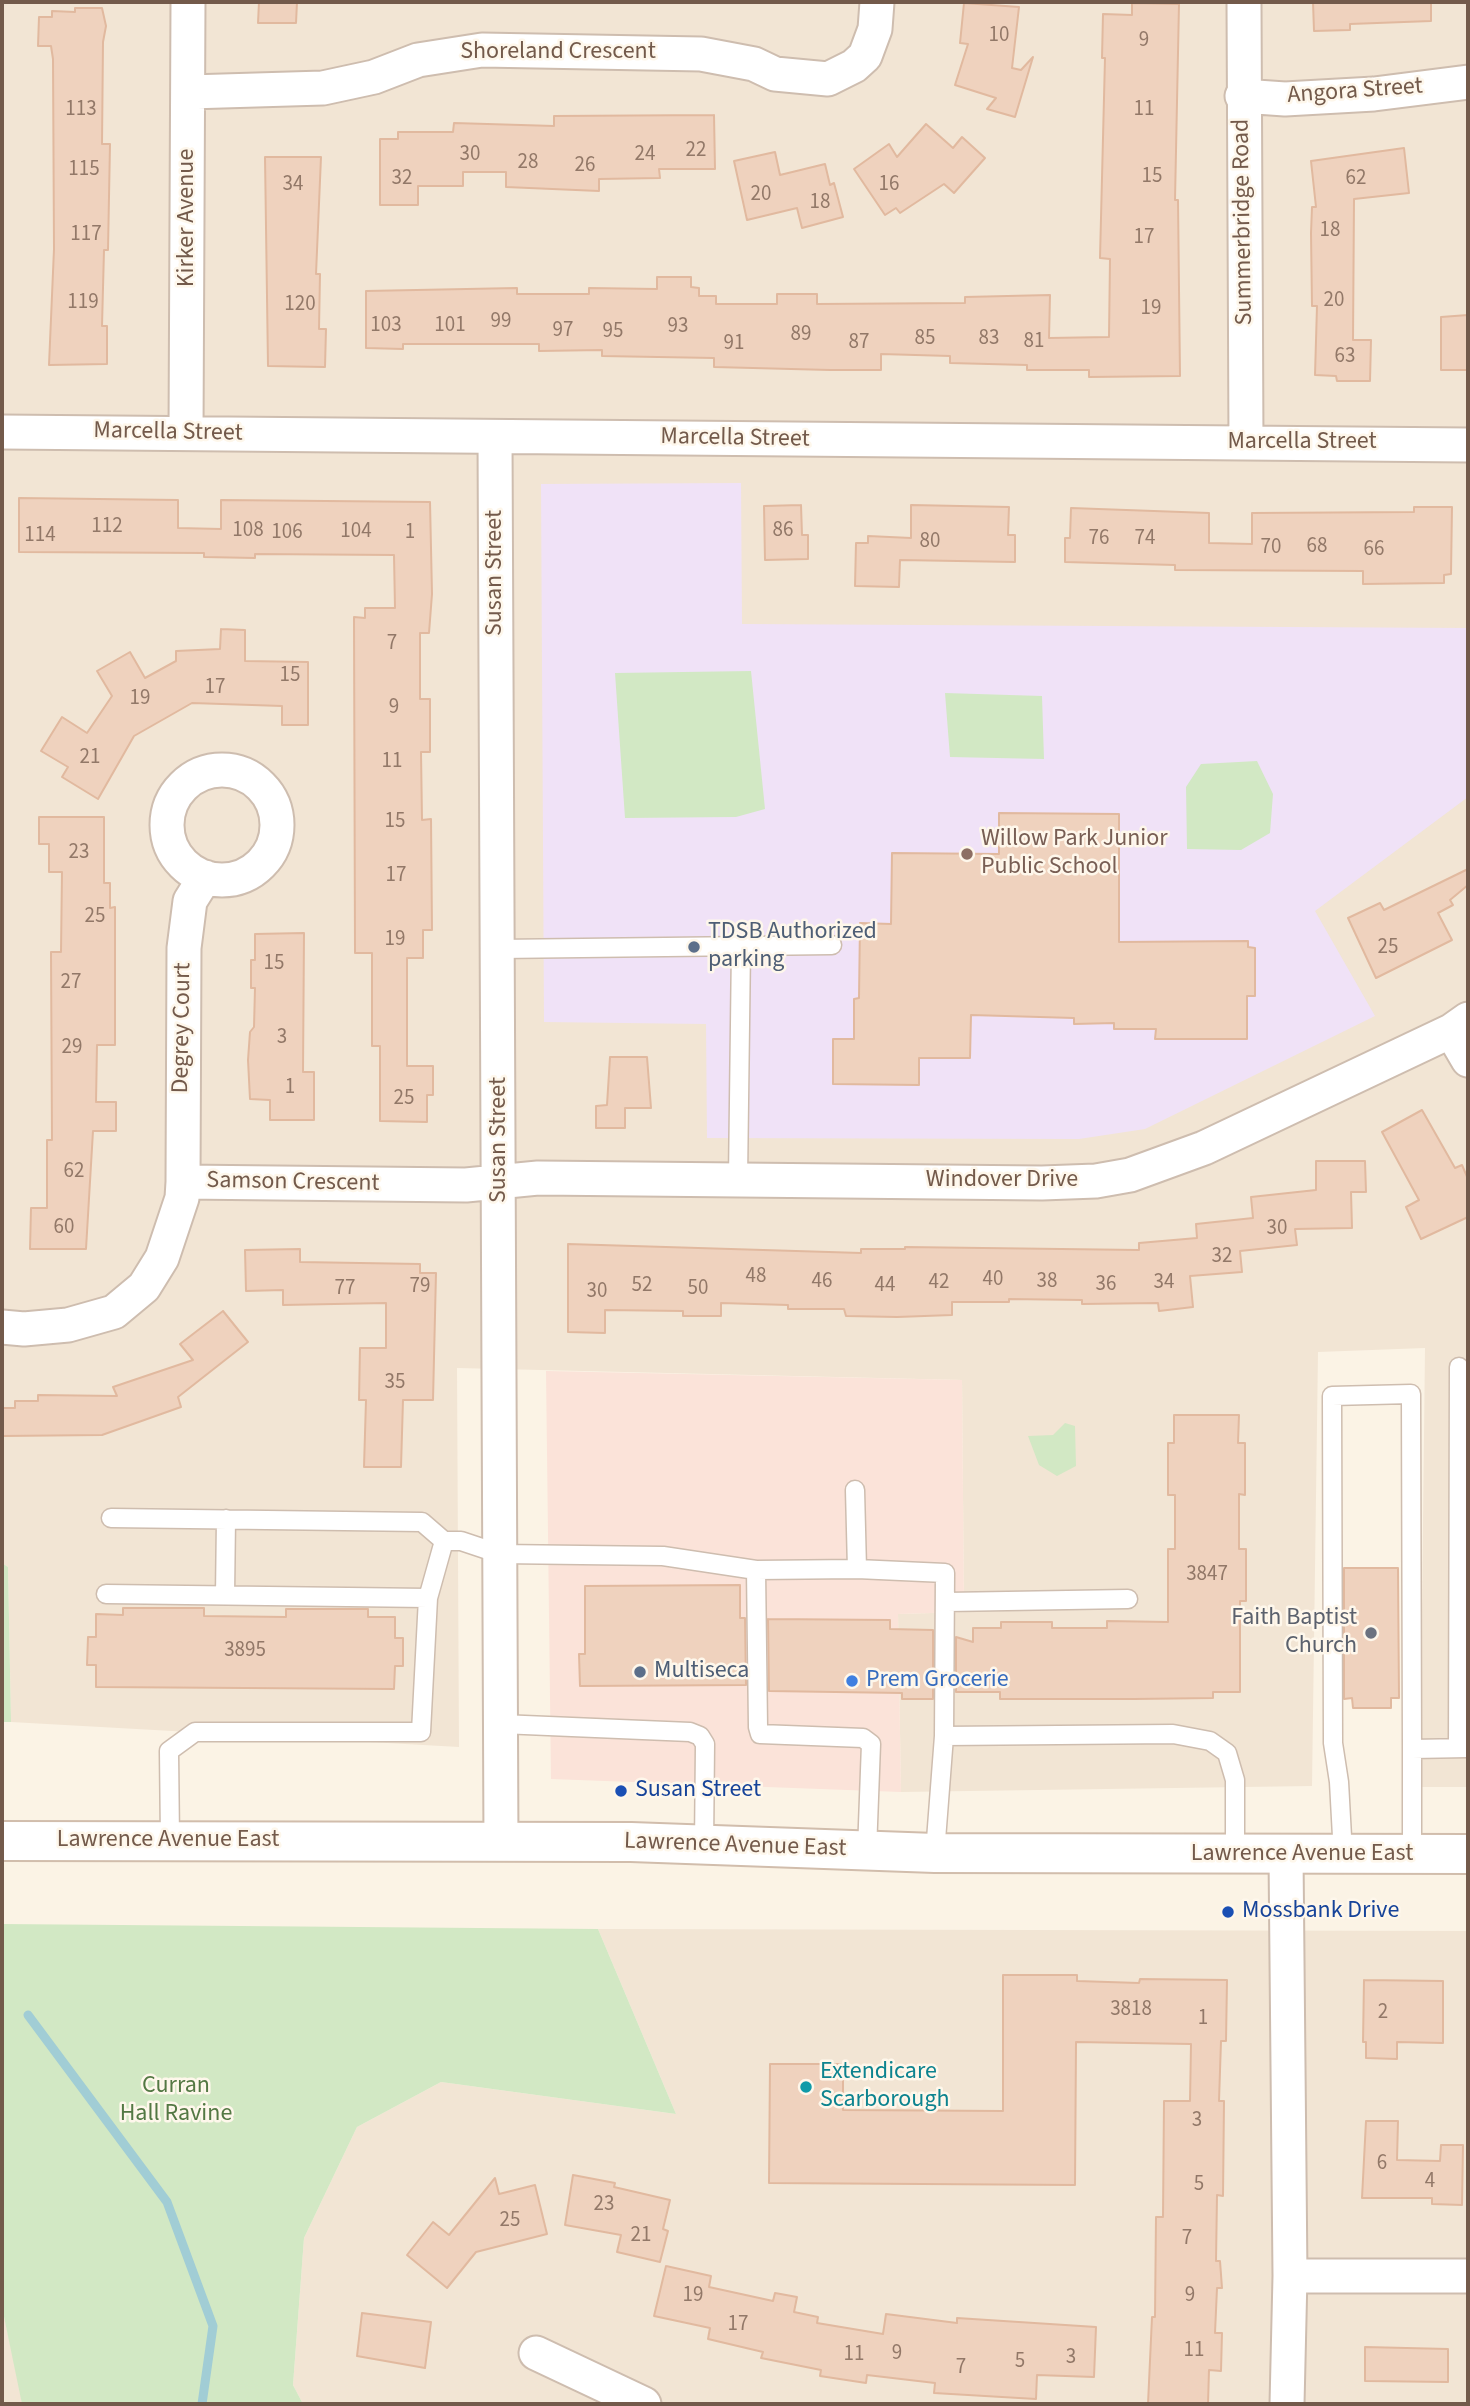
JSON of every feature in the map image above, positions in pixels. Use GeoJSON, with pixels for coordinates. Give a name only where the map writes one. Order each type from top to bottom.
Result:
{"type":"FeatureCollection","features":[{"type":"Feature","properties":{"kind":"main road","name":"Lawrence Avenue East"},"geometry":{"type":"LineString","coordinates":[[2,1841],[631,1842],[935,1853],[1468,1854]]}},
{"type":"Feature","properties":{"kind":"street","name":"Kirker Avenue"},"geometry":{"type":"LineString","coordinates":[[187,433],[188,2]]}},
{"type":"Feature","properties":{"kind":"street","name":"Shoreland Crescent"},"geometry":{"type":"LineString","coordinates":[[189,92],[323,88],[374,77],[418,60],[482,50],[701,54],[754,64],[775,74],[828,79],[854,66],[865,56],[876,29],[877,2]]}},
{"type":"Feature","properties":{"kind":"street","name":"Summerbridge Road"},"geometry":{"type":"LineString","coordinates":[[1244,2],[1242,96],[1246,443]]}},
{"type":"Feature","properties":{"kind":"street","name":"Angora Street"},"geometry":{"type":"LineString","coordinates":[[1242,96],[1285,99],[1374,94],[1468,82]]}},
{"type":"Feature","properties":{"kind":"street","name":"Marcella Street"},"geometry":{"type":"LineString","coordinates":[[2,432],[1468,445]]}},
{"type":"Feature","properties":{"kind":"street","name":"Susan Street"},"geometry":{"type":"LineString","coordinates":[[495,437],[501,1842]]}},
{"type":"Feature","properties":{"kind":"street","name":"Degrey Court"},"geometry":{"type":"LineString","coordinates":[[183,1182],[184,948],[190,901],[205,877]]}},
{"type":"Feature","properties":{"kind":"street","name":"Windover Drive"},"geometry":{"type":"LineString","coordinates":[[500,1180],[1096,1181],[1130,1175],[1204,1148],[1460,1025]]}},
{"type":"Feature","properties":{"kind":"street"},"geometry":{"type":"LineString","coordinates":[[1460,1025],[1468,1060]]}},
{"type":"Feature","properties":{"kind":"street","name":"Samson Crescent"},"geometry":{"type":"LineString","coordinates":[[2,1327],[24,1329],[68,1325],[114,1312],[144,1287],[162,1258],[182,1198],[183,1182],[466,1185],[500,1180]]}},
{"type":"Feature","properties":{"kind":"street"},"geometry":{"type":"LineString","coordinates":[[1286,1855],[1290,2276],[1287,2404]]}},
{"type":"Feature","properties":{"kind":"street"},"geometry":{"type":"LineString","coordinates":[[1290,2276],[1468,2276]]}},
{"type":"Feature","properties":{"kind":"street"},"geometry":{"type":"LineString","coordinates":[[536,2353],[644,2404]]}},
{"type":"Feature","properties":{"kind":"lane"},"geometry":{"type":"LineString","coordinates":[[499,950],[832,945]]}},
{"type":"Feature","properties":{"kind":"lane"},"geometry":{"type":"LineString","coordinates":[[738,1179],[740,947]]}},
{"type":"Feature","properties":{"kind":"lane"},"geometry":{"type":"LineString","coordinates":[[1412,1749],[1463,1748],[1459,1367]]}},
{"type":"Feature","properties":{"kind":"lane"},"geometry":{"type":"LineString","coordinates":[[1343,1855],[1339,1782],[1333,1742],[1332,1396],[1411,1394],[1412,1855]]}},
{"type":"Feature","properties":{"kind":"lane"},"geometry":{"type":"LineString","coordinates":[[855,1490],[858,1569]]}},
{"type":"Feature","properties":{"kind":"lane"},"geometry":{"type":"LineString","coordinates":[[111,1518],[422,1522],[444,1541],[461,1541],[500,1553],[663,1556],[756,1570],[858,1569],[945,1573],[947,1602],[944,1736],[935,1853]]}},
{"type":"Feature","properties":{"kind":"lane"},"geometry":{"type":"LineString","coordinates":[[225,1595],[226,1519]]}},
{"type":"Feature","properties":{"kind":"lane"},"geometry":{"type":"LineString","coordinates":[[170,1840],[169,1751],[195,1732],[421,1732],[429,1598],[444,1541]]}},
{"type":"Feature","properties":{"kind":"lane"},"geometry":{"type":"LineString","coordinates":[[756,1570],[760,1734],[863,1738],[871,1744],[867,1851]]}},
{"type":"Feature","properties":{"kind":"lane"},"geometry":{"type":"LineString","coordinates":[[106,1594],[429,1598]]}},
{"type":"Feature","properties":{"kind":"lane"},"geometry":{"type":"LineString","coordinates":[[947,1602],[1128,1599]]}},
{"type":"Feature","properties":{"kind":"lane"},"geometry":{"type":"LineString","coordinates":[[501,1724],[690,1732],[700,1736],[705,1744],[704,1846]]}},
{"type":"Feature","properties":{"kind":"lane"},"geometry":{"type":"LineString","coordinates":[[944,1736],[1173,1734],[1210,1741],[1227,1753],[1235,1780],[1235,1855]]}},
{"type":"Feature","properties":{"kind":"shaded area"},"geometry":{"type":"Polygon","coordinates":[[[2,2],[1468,2],[1468,1787],[1420,1787],[1425,1348],[1318,1352],[1312,1786],[901,1792],[898,1614],[964,1612],[962,1380],[457,1368],[459,1747],[11,1722],[8,1567],[2,1563],[2,2]]]}},
{"type":"Feature","properties":{"kind":"shaded area","name":"Willow Park Junior Public School"},"geometry":{"type":"Polygon","coordinates":[[[741,483],[742,624],[1468,628],[1468,797],[1315,911],[1375,1016],[1145,1129],[1079,1139],[707,1138],[706,1024],[544,1022],[541,484],[741,483]]]}},
{"type":"Feature","properties":{"kind":"shaded area"},"geometry":{"type":"Polygon","coordinates":[[[546,1371],[962,1380],[964,1612],[898,1614],[901,1792],[551,1779],[546,1371]]]}},
{"type":"Feature","properties":{"kind":"shaded area"},"geometry":{"type":"Polygon","coordinates":[[[598,1929],[1468,1931],[1468,2404],[303,2404],[293,2385],[304,2238],[357,2127],[441,2082],[676,2114],[598,1929]]]}},
{"type":"Feature","properties":{"kind":"shaded area"},"geometry":{"type":"Polygon","coordinates":[[[2,2307],[21,2393],[22,2404],[2,2404],[2,2307]]]}},
{"type":"Feature","properties":{"kind":"green space"},"geometry":{"type":"Polygon","coordinates":[[[751,671],[765,809],[736,817],[625,818],[615,673],[751,671]]]}},
{"type":"Feature","properties":{"kind":"green space"},"geometry":{"type":"Polygon","coordinates":[[[945,693],[1042,696],[1044,759],[950,757],[945,693]]]}},
{"type":"Feature","properties":{"kind":"green space"},"geometry":{"type":"Polygon","coordinates":[[[1257,761],[1273,794],[1270,833],[1241,850],[1187,849],[1186,787],[1201,764],[1257,761]]]}},
{"type":"Feature","properties":{"kind":"green space"},"geometry":{"type":"Polygon","coordinates":[[[1065,1423],[1075,1426],[1076,1466],[1057,1476],[1039,1465],[1028,1436],[1053,1435],[1065,1423]]]}},
{"type":"Feature","properties":{"kind":"green space"},"geometry":{"type":"Polygon","coordinates":[[[2,1563],[8,1567],[11,1722],[2,1722],[2,1563]]]}},
{"type":"Feature","properties":{"kind":"green space","name":"Curran Hall Ravine"},"geometry":{"type":"Polygon","coordinates":[[[2,1924],[598,1929],[676,2114],[441,2082],[357,2127],[304,2238],[293,2385],[303,2404],[22,2404],[2,2307],[2,1924]]]}},
{"type":"Feature","properties":{"kind":"building"},"geometry":{"type":"Polygon","coordinates":[[[259,2],[297,2],[296,23],[258,23],[259,2]]]}},
{"type":"Feature","properties":{"kind":"building"},"geometry":{"type":"Polygon","coordinates":[[[1313,2],[1431,2],[1431,21],[1350,24],[1350,30],[1314,31],[1313,2]]]}},
{"type":"Feature","properties":{"kind":"building"},"geometry":{"type":"Polygon","coordinates":[[[964,3],[1019,7],[1012,68],[1021,70],[1033,57],[1015,117],[987,109],[996,98],[955,85],[968,44],[960,43],[964,3]]]}},
{"type":"Feature","properties":{"kind":"building"},"geometry":{"type":"Polygon","coordinates":[[[1132,3],[1179,4],[1175,200],[1178,200],[1180,376],[1089,377],[1089,370],[1027,370],[1027,365],[950,363],[950,356],[881,354],[881,370],[830,370],[714,367],[714,358],[602,356],[602,350],[539,351],[539,344],[403,344],[403,349],[366,348],[366,291],[517,288],[517,294],[589,294],[589,288],[657,289],[657,277],[691,277],[691,287],[699,288],[699,296],[716,296],[716,304],[777,304],[777,294],[817,294],[817,304],[965,303],[965,297],[1050,295],[1049,338],[1109,337],[1110,259],[1100,258],[1105,58],[1102,58],[1103,14],[1132,15],[1132,3]]]}},
{"type":"Feature","properties":{"kind":"building"},"geometry":{"type":"Polygon","coordinates":[[[75,8],[102,8],[106,26],[103,42],[102,144],[110,144],[108,250],[104,250],[102,326],[107,326],[107,364],[49,365],[54,249],[53,59],[51,46],[38,46],[39,17],[52,17],[52,11],[75,12],[75,8]]]}},
{"type":"Feature","properties":{"kind":"building"},"geometry":{"type":"Polygon","coordinates":[[[714,115],[715,169],[659,169],[660,178],[599,179],[599,191],[506,187],[506,172],[463,172],[463,186],[418,186],[418,205],[380,205],[380,139],[398,139],[398,132],[453,132],[454,123],[554,126],[554,116],[714,115]]]}},
{"type":"Feature","properties":{"kind":"building"},"geometry":{"type":"Polygon","coordinates":[[[926,124],[953,148],[962,137],[985,158],[954,193],[944,184],[900,213],[896,208],[885,215],[854,169],[889,144],[897,157],[926,124]]]}},
{"type":"Feature","properties":{"kind":"building"},"geometry":{"type":"Polygon","coordinates":[[[1404,148],[1409,193],[1354,199],[1353,340],[1371,340],[1370,381],[1337,381],[1336,376],[1315,375],[1317,306],[1312,306],[1311,233],[1312,207],[1316,207],[1311,161],[1404,148]]]}},
{"type":"Feature","properties":{"kind":"building"},"geometry":{"type":"Polygon","coordinates":[[[775,152],[780,175],[825,164],[830,185],[834,183],[843,217],[802,228],[797,208],[747,220],[734,161],[775,152]]]}},
{"type":"Feature","properties":{"kind":"building"},"geometry":{"type":"Polygon","coordinates":[[[265,157],[321,157],[316,274],[320,274],[319,329],[326,329],[325,367],[268,366],[265,157]]]}},
{"type":"Feature","properties":{"kind":"building"},"geometry":{"type":"Polygon","coordinates":[[[1468,315],[1468,370],[1441,370],[1441,317],[1468,315]]]}},
{"type":"Feature","properties":{"kind":"building"},"geometry":{"type":"Polygon","coordinates":[[[19,498],[178,500],[178,528],[221,529],[221,500],[430,502],[432,594],[429,633],[420,633],[420,699],[430,699],[430,752],[421,752],[422,820],[431,819],[432,930],[423,930],[423,958],[407,958],[407,1066],[433,1066],[433,1095],[427,1095],[427,1122],[380,1121],[380,1046],[372,1046],[372,953],[355,953],[354,617],[365,618],[365,608],[395,608],[394,555],[255,554],[255,558],[204,557],[204,553],[19,552],[19,498]]]}},
{"type":"Feature","properties":{"kind":"building"},"geometry":{"type":"Polygon","coordinates":[[[801,505],[802,535],[808,535],[808,559],[765,560],[764,506],[801,505]]]}},
{"type":"Feature","properties":{"kind":"building"},"geometry":{"type":"Polygon","coordinates":[[[911,505],[1009,507],[1008,535],[1015,535],[1015,562],[900,560],[899,587],[855,586],[856,543],[868,543],[868,536],[911,538],[911,505]]]}},
{"type":"Feature","properties":{"kind":"building"},"geometry":{"type":"Polygon","coordinates":[[[1414,507],[1452,507],[1451,574],[1444,575],[1444,583],[1363,584],[1363,571],[1175,570],[1175,565],[1065,562],[1065,538],[1070,538],[1071,508],[1209,513],[1209,543],[1252,544],[1252,513],[1414,512],[1414,507]]]}},
{"type":"Feature","properties":{"kind":"building"},"geometry":{"type":"Polygon","coordinates":[[[221,629],[245,630],[245,661],[308,662],[308,725],[282,725],[282,706],[192,703],[134,736],[98,799],[62,777],[68,767],[41,751],[62,717],[87,733],[112,696],[97,671],[130,652],[145,678],[176,661],[176,651],[220,649],[221,629]]]}},
{"type":"Feature","properties":{"kind":"building"},"geometry":{"type":"Polygon","coordinates":[[[999,813],[1119,814],[1119,942],[1248,941],[1248,947],[1255,948],[1255,996],[1247,996],[1247,1039],[1155,1039],[1156,1029],[1114,1029],[1114,1023],[1074,1024],[1074,1018],[971,1015],[970,1058],[919,1058],[919,1085],[833,1084],[833,1039],[854,1039],[854,999],[859,998],[860,923],[891,924],[892,853],[999,854],[999,813]]]}},
{"type":"Feature","properties":{"kind":"building"},"geometry":{"type":"Polygon","coordinates":[[[39,817],[104,817],[104,883],[110,883],[110,908],[115,907],[115,1045],[97,1045],[96,1102],[116,1102],[116,1131],[93,1131],[86,1249],[30,1249],[31,1208],[47,1208],[47,1140],[52,1140],[51,952],[61,952],[62,872],[49,872],[49,844],[39,844],[39,817]]]}},
{"type":"Feature","properties":{"kind":"building"},"geometry":{"type":"Polygon","coordinates":[[[1468,869],[1468,885],[1450,900],[1453,905],[1438,913],[1452,940],[1376,978],[1348,918],[1380,903],[1384,910],[1468,869]]]}},
{"type":"Feature","properties":{"kind":"building"},"geometry":{"type":"Polygon","coordinates":[[[304,933],[303,1072],[314,1072],[314,1120],[270,1120],[270,1100],[250,1099],[248,1060],[250,1032],[254,1027],[255,988],[251,988],[251,960],[255,960],[255,934],[304,933]]]}},
{"type":"Feature","properties":{"kind":"building"},"geometry":{"type":"Polygon","coordinates":[[[610,1057],[647,1057],[651,1108],[625,1108],[625,1128],[596,1128],[596,1106],[607,1105],[610,1057]]]}},
{"type":"Feature","properties":{"kind":"building"},"geometry":{"type":"Polygon","coordinates":[[[1422,1110],[1455,1168],[1462,1165],[1468,1179],[1468,1217],[1421,1239],[1406,1207],[1419,1200],[1382,1132],[1422,1110]]]}},
{"type":"Feature","properties":{"kind":"building"},"geometry":{"type":"Polygon","coordinates":[[[1316,1161],[1365,1161],[1366,1192],[1351,1192],[1352,1228],[1295,1229],[1297,1245],[1240,1251],[1242,1272],[1190,1276],[1193,1307],[1159,1311],[1158,1303],[1082,1304],[1082,1300],[1009,1299],[1009,1302],[952,1302],[952,1315],[897,1317],[846,1316],[844,1309],[788,1309],[788,1305],[721,1303],[721,1316],[683,1316],[683,1311],[605,1310],[605,1333],[568,1332],[568,1244],[861,1253],[861,1249],[905,1247],[1139,1250],[1139,1243],[1197,1238],[1196,1224],[1253,1218],[1251,1197],[1316,1190],[1316,1161]]]}},
{"type":"Feature","properties":{"kind":"building"},"geometry":{"type":"Polygon","coordinates":[[[300,1249],[300,1262],[420,1264],[420,1273],[436,1273],[433,1400],[403,1400],[401,1467],[364,1467],[366,1400],[359,1400],[360,1348],[386,1348],[386,1303],[283,1305],[283,1290],[246,1291],[245,1250],[300,1249]]]}},
{"type":"Feature","properties":{"kind":"building"},"geometry":{"type":"Polygon","coordinates":[[[223,1311],[248,1342],[178,1397],[181,1407],[102,1435],[2,1436],[2,1408],[15,1408],[15,1401],[38,1401],[38,1395],[117,1396],[113,1387],[193,1360],[180,1344],[223,1311]]]}},
{"type":"Feature","properties":{"kind":"building"},"geometry":{"type":"Polygon","coordinates":[[[1174,1415],[1239,1415],[1238,1443],[1245,1443],[1245,1495],[1239,1494],[1239,1549],[1246,1549],[1246,1601],[1240,1601],[1240,1692],[1213,1692],[1213,1698],[1000,1699],[1000,1692],[956,1692],[956,1637],[973,1642],[973,1628],[1001,1628],[1001,1622],[1052,1622],[1052,1628],[1107,1628],[1107,1621],[1168,1622],[1168,1549],[1175,1549],[1175,1495],[1168,1495],[1168,1443],[1174,1443],[1174,1415]]]}},
{"type":"Feature","properties":{"kind":"building","name":"Faith Baptist Church"},"geometry":{"type":"Polygon","coordinates":[[[1344,1568],[1398,1568],[1399,1698],[1391,1698],[1391,1708],[1353,1708],[1352,1698],[1344,1699],[1344,1568]]]}},
{"type":"Feature","properties":{"kind":"building"},"geometry":{"type":"Polygon","coordinates":[[[740,1585],[740,1618],[745,1618],[746,1685],[580,1686],[579,1654],[585,1654],[585,1586],[740,1585]]]}},
{"type":"Feature","properties":{"kind":"building"},"geometry":{"type":"Polygon","coordinates":[[[123,1608],[204,1608],[204,1616],[286,1617],[286,1609],[368,1609],[368,1617],[395,1617],[395,1638],[403,1638],[403,1666],[395,1666],[394,1689],[96,1687],[96,1665],[87,1665],[88,1637],[96,1637],[96,1614],[123,1615],[123,1608]]]}},
{"type":"Feature","properties":{"kind":"building"},"geometry":{"type":"Polygon","coordinates":[[[768,1619],[890,1620],[890,1629],[933,1630],[933,1699],[902,1699],[902,1693],[769,1691],[768,1619]]]}},
{"type":"Feature","properties":{"kind":"building"},"geometry":{"type":"Polygon","coordinates":[[[1003,1975],[1077,1975],[1077,1981],[1139,1983],[1140,1979],[1227,1980],[1226,2041],[1221,2041],[1219,2101],[1224,2101],[1223,2196],[1217,2195],[1216,2261],[1220,2261],[1222,2288],[1217,2288],[1215,2333],[1222,2333],[1221,2371],[1209,2370],[1208,2404],[1148,2404],[1152,2317],[1155,2317],[1156,2217],[1163,2217],[1164,2101],[1190,2101],[1191,2044],[1076,2042],[1075,2185],[769,2183],[770,2064],[843,2064],[843,2110],[1003,2111],[1003,1975]]]}},
{"type":"Feature","properties":{"kind":"building"},"geometry":{"type":"Polygon","coordinates":[[[1364,1980],[1443,1981],[1443,2043],[1397,2042],[1397,2059],[1366,2058],[1366,2042],[1363,2042],[1364,1980]]]}},
{"type":"Feature","properties":{"kind":"building"},"geometry":{"type":"Polygon","coordinates":[[[1366,2121],[1398,2121],[1397,2160],[1440,2161],[1441,2145],[1463,2145],[1462,2205],[1432,2204],[1432,2198],[1362,2198],[1366,2121]]]}},
{"type":"Feature","properties":{"kind":"building"},"geometry":{"type":"Polygon","coordinates":[[[573,2175],[615,2183],[614,2187],[670,2200],[663,2229],[668,2231],[660,2262],[617,2252],[621,2235],[565,2225],[573,2175]]]}},
{"type":"Feature","properties":{"kind":"building"},"geometry":{"type":"Polygon","coordinates":[[[495,2178],[499,2194],[535,2185],[547,2234],[476,2252],[447,2288],[407,2255],[433,2222],[449,2235],[495,2178]]]}},
{"type":"Feature","properties":{"kind":"building"},"geometry":{"type":"Polygon","coordinates":[[[666,2266],[711,2276],[709,2287],[773,2301],[775,2293],[797,2297],[794,2312],[818,2317],[817,2323],[883,2334],[886,2314],[957,2323],[957,2318],[1096,2327],[1094,2377],[1037,2375],[1036,2399],[934,2393],[935,2383],[867,2375],[866,2383],[820,2376],[821,2370],[761,2358],[763,2352],[708,2339],[710,2328],[654,2316],[666,2266]]]}},
{"type":"Feature","properties":{"kind":"building"},"geometry":{"type":"Polygon","coordinates":[[[362,2313],[431,2322],[425,2368],[357,2356],[362,2313]]]}},
{"type":"Feature","properties":{"kind":"building"},"geometry":{"type":"Polygon","coordinates":[[[1365,2347],[1448,2349],[1448,2382],[1365,2381],[1365,2347]]]}},
{"type":"Feature","properties":{"kind":"waterway"},"geometry":{"type":"LineString","coordinates":[[28,2015],[167,2202],[213,2326],[202,2404]]}},
{"type":"Feature","properties":{"kind":"place","name":"Willow Park Junior Public School"},"geometry":{"type":"Point","coordinates":[967,854]}},
{"type":"Feature","properties":{"kind":"place","name":"TDSB Authorized parking"},"geometry":{"type":"Point","coordinates":[694,947]}},
{"type":"Feature","properties":{"kind":"place","name":"Faith Baptist Church"},"geometry":{"type":"Point","coordinates":[1371,1633]}},
{"type":"Feature","properties":{"kind":"place","name":"Multiseca"},"geometry":{"type":"Point","coordinates":[640,1672]}},
{"type":"Feature","properties":{"kind":"place","name":"Prem Grocerie"},"geometry":{"type":"Point","coordinates":[852,1681]}},
{"type":"Feature","properties":{"kind":"place","name":"Susan Street"},"geometry":{"type":"Point","coordinates":[621,1791]}},
{"type":"Feature","properties":{"kind":"place","name":"Mossbank Drive"},"geometry":{"type":"Point","coordinates":[1228,1912]}},
{"type":"Feature","properties":{"kind":"place","name":"Extendicare Scarborough"},"geometry":{"type":"Point","coordinates":[806,2087]}}]}
